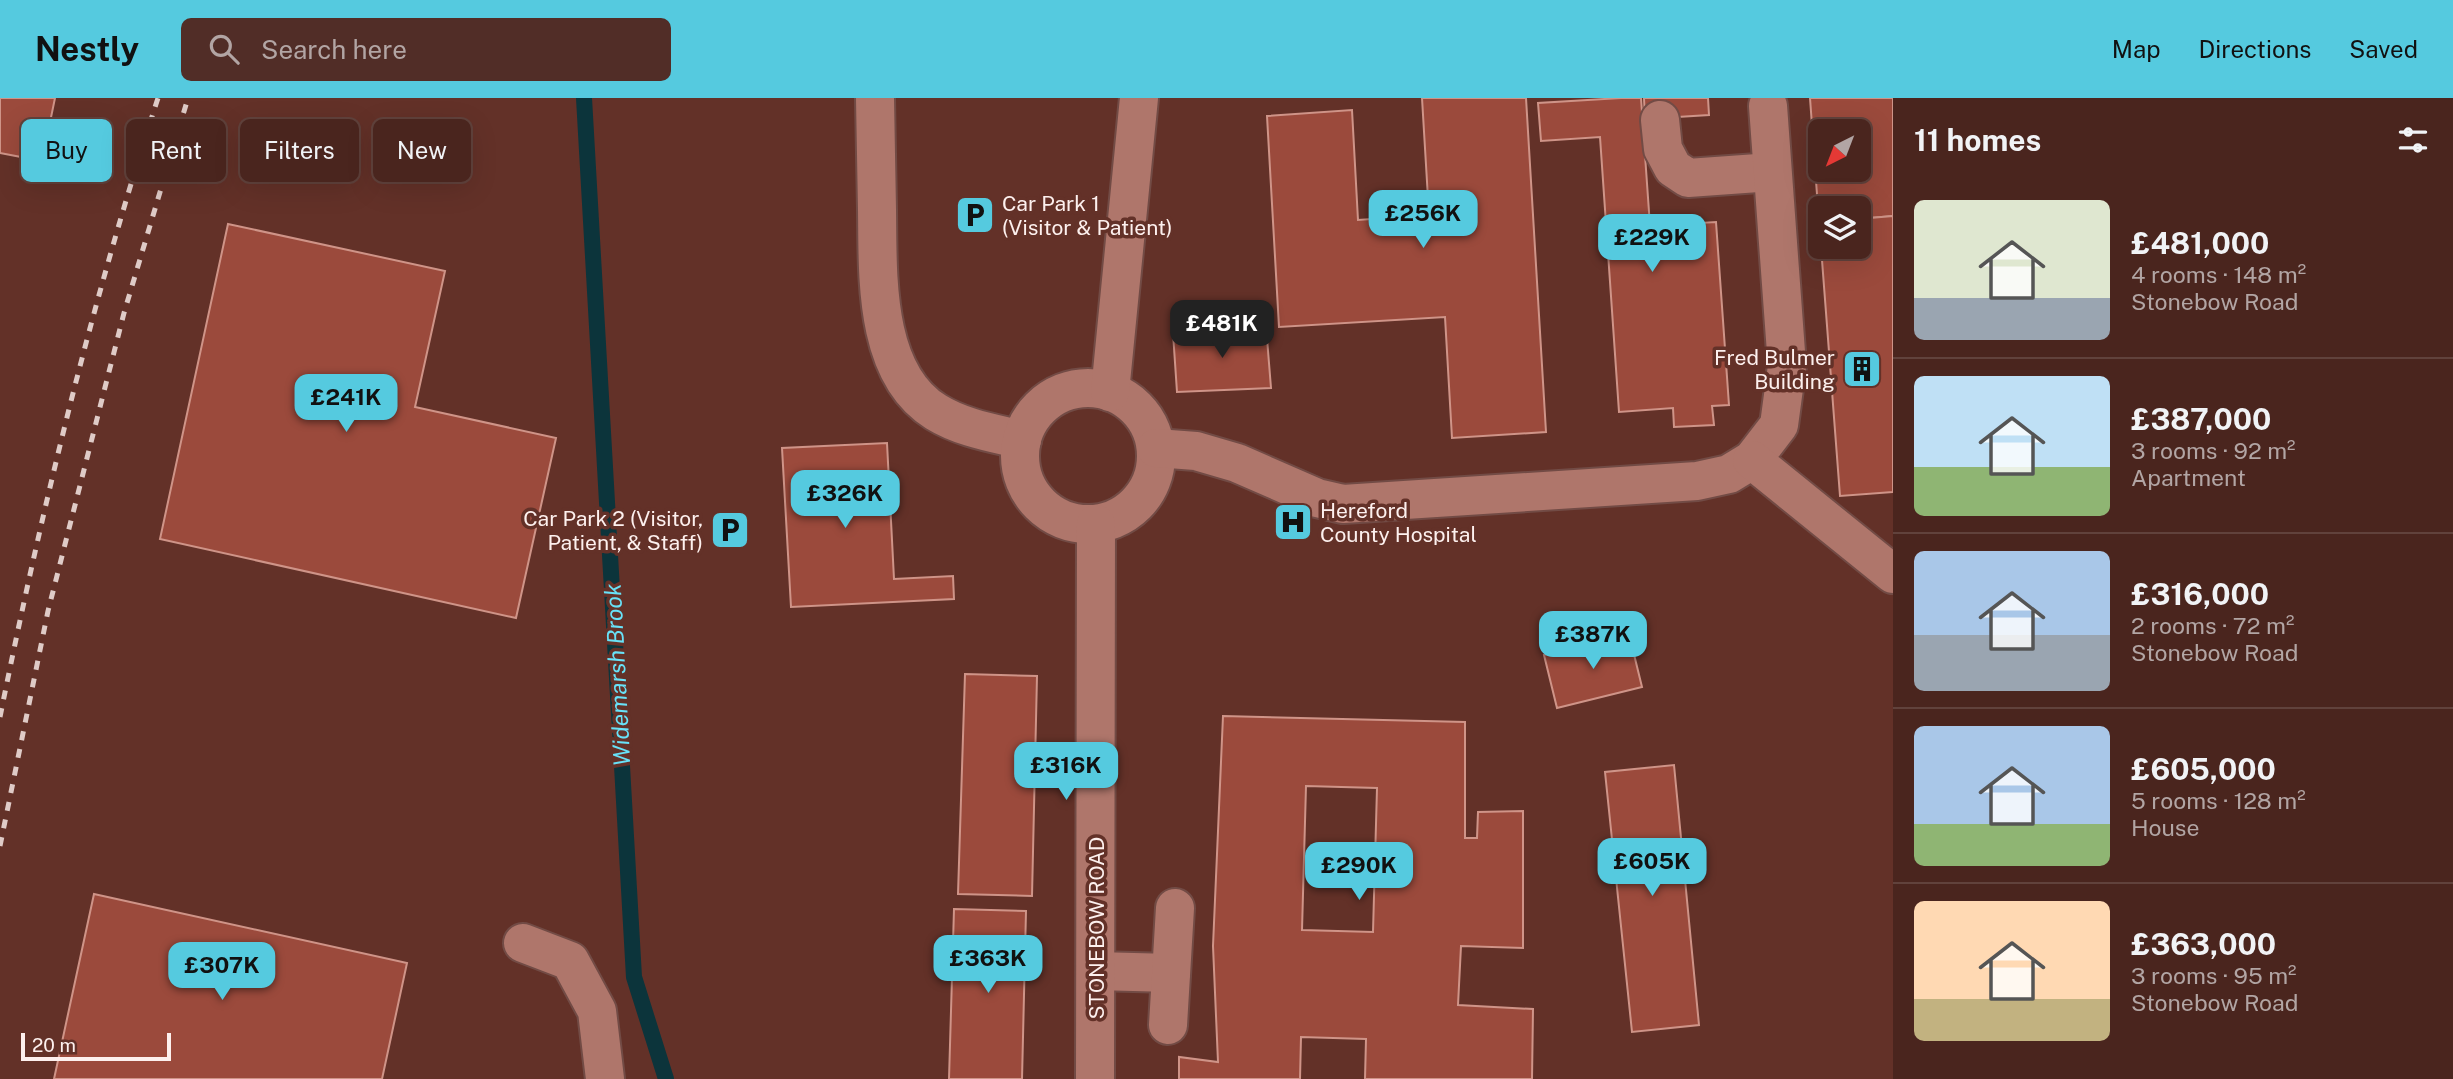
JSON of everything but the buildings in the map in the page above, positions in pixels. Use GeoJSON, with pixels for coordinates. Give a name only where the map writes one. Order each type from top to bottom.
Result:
{"type":"FeatureCollection","features":[{"type":"Feature","properties":{"kind":"street"},"geometry":{"type":"LineString","coordinates":[[875,98],[879,286],[887,337],[898,370],[914,393],[935,412],[966,426],[1022,440]]}},
{"type":"Feature","properties":{"kind":"street"},"geometry":{"type":"LineString","coordinates":[[1110,392],[1139,98]]}},
{"type":"Feature","properties":{"kind":"street"},"geometry":{"type":"LineString","coordinates":[[1156,448],[1195,451],[1237,463],[1317,498],[1343,504],[1697,481],[1729,474],[1752,460],[1779,425],[1787,366],[1768,106]]}},
{"type":"Feature","properties":{"kind":"street"},"geometry":{"type":"LineString","coordinates":[[1660,120],[1663,149],[1673,168],[1688,178],[1772,172]]}},
{"type":"Feature","properties":{"kind":"street"},"geometry":{"type":"LineString","coordinates":[[1088,388],[1110,392],[1126,400],[1141,413],[1151,430],[1156,448],[1155,470],[1148,489],[1141,498],[1116,519],[1096,524],[1070,522],[1046,511],[1029,492],[1020,467],[1022,440],[1030,419],[1045,402],[1065,392],[1088,388]]}},
{"type":"Feature","properties":{"kind":"street"},"geometry":{"type":"LineString","coordinates":[[1752,460],[1893,574]]}},
{"type":"Feature","properties":{"kind":"street","name":"STONEBOW ROAD"},"geometry":{"type":"LineString","coordinates":[[1096,524],[1096,1079]]}},
{"type":"Feature","properties":{"kind":"street"},"geometry":{"type":"LineString","coordinates":[[1168,1025],[1175,908]]}},
{"type":"Feature","properties":{"kind":"street"},"geometry":{"type":"LineString","coordinates":[[523,943],[570,961],[597,1011],[605,1079]]}},
{"type":"Feature","properties":{"kind":"street"},"geometry":{"type":"LineString","coordinates":[[1096,971],[1171,973]]}},
{"type":"Feature","properties":{"kind":"waterway","name":"Widemarsh Brook"},"geometry":{"type":"LineString","coordinates":[[584,98],[634,977],[666,1079]]}},
{"type":"Feature","properties":{"kind":"railway"},"geometry":{"type":"LineString","coordinates":[[0,717],[70,405],[111,251],[158,98]]}},
{"type":"Feature","properties":{"kind":"railway"},"geometry":{"type":"LineString","coordinates":[[0,846],[48,611],[124,313],[188,98]]}},
{"type":"Feature","properties":{"kind":"place","name":"Car Park 1 (Visitor & Patient)"},"geometry":{"type":"Point","coordinates":[975,215]}},
{"type":"Feature","properties":{"kind":"place","name":"Fred Bulmer Building"},"geometry":{"type":"Point","coordinates":[1862,369]}},
{"type":"Feature","properties":{"kind":"place","name":"Hereford County Hospital"},"geometry":{"type":"Point","coordinates":[1293,522]}},
{"type":"Feature","properties":{"kind":"place","name":"Car Park 2 (Visitor, Patient, & Staff)"},"geometry":{"type":"Point","coordinates":[730,530]}}]}
